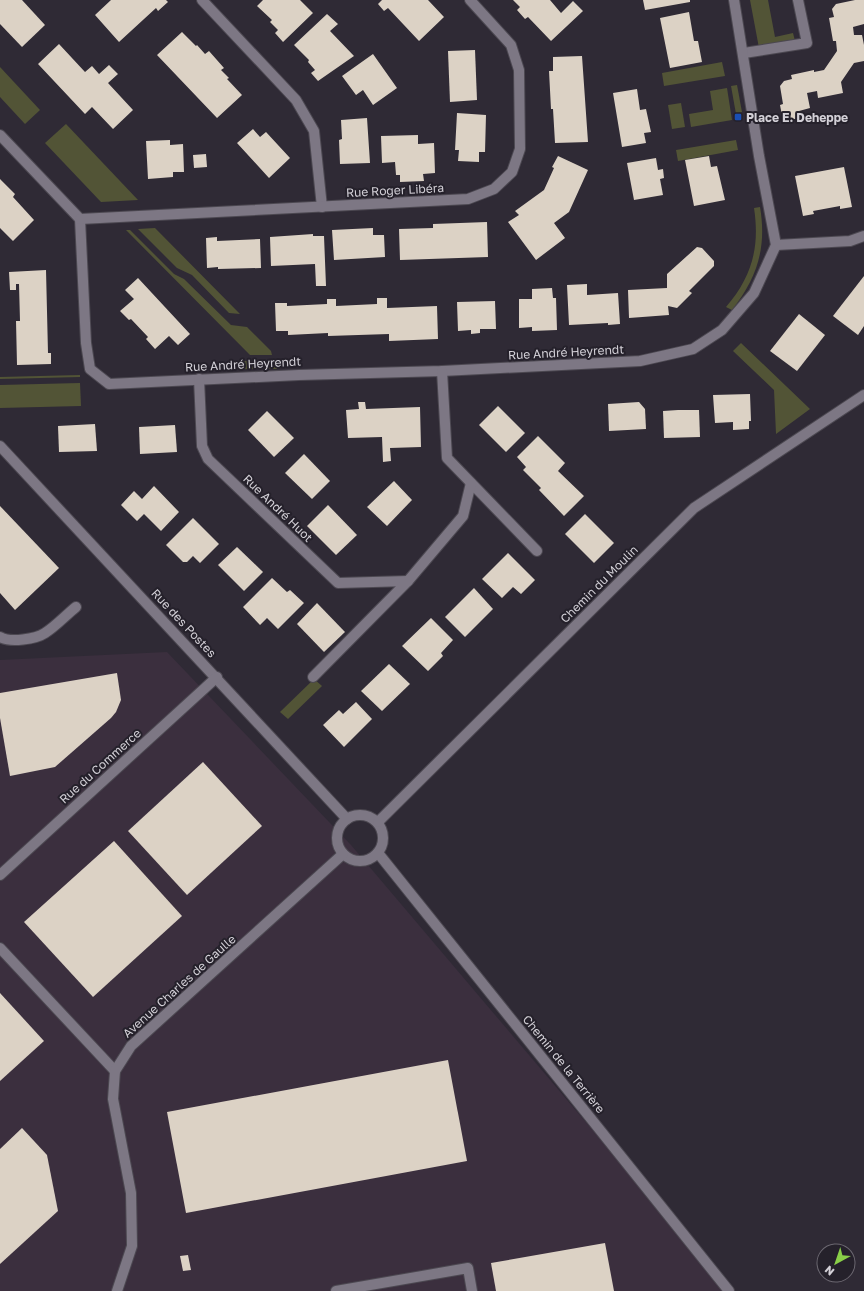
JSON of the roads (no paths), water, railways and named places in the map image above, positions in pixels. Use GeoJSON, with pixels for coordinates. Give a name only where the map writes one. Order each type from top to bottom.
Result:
{"type":"FeatureCollection","features":[{"type":"Feature","properties":{"kind":"street"},"geometry":{"type":"LineString","coordinates":[[202,0],[296,100],[310,124],[314,131],[322,206]]}},
{"type":"Feature","properties":{"kind":"street","name":"Rue Roger Libéra"},"geometry":{"type":"LineString","coordinates":[[80,219],[468,199],[494,189],[512,172],[520,149],[519,70],[511,45],[470,0]]}},
{"type":"Feature","properties":{"kind":"street"},"geometry":{"type":"LineString","coordinates":[[734,0],[744,53],[759,156],[776,245],[850,241],[864,236]]}},
{"type":"Feature","properties":{"kind":"street"},"geometry":{"type":"LineString","coordinates":[[744,53],[807,43],[798,0]]}},
{"type":"Feature","properties":{"kind":"street"},"geometry":{"type":"LineString","coordinates":[[0,135],[80,219]]}},
{"type":"Feature","properties":{"kind":"street","name":"Rue André Heyrendt"},"geometry":{"type":"LineString","coordinates":[[80,219],[86,343],[90,368],[109,384],[299,374],[442,372],[640,360],[693,349],[722,330],[754,293],[776,245]]}},
{"type":"Feature","properties":{"kind":"street"},"geometry":{"type":"LineString","coordinates":[[442,372],[447,458],[537,551]]}},
{"type":"Feature","properties":{"kind":"street","name":"Rue André Huot"},"geometry":{"type":"LineString","coordinates":[[198,379],[202,446],[208,459],[338,583],[408,581]]}},
{"type":"Feature","properties":{"kind":"street","name":"Chemin du Moulin"},"geometry":{"type":"LineString","coordinates":[[378,822],[694,508],[864,395]]}},
{"type":"Feature","properties":{"kind":"street","name":"Rue des Postes"},"geometry":{"type":"LineString","coordinates":[[0,446],[347,818]]}},
{"type":"Feature","properties":{"kind":"street"},"geometry":{"type":"LineString","coordinates":[[313,677],[408,581],[463,516],[471,483]]}},
{"type":"Feature","properties":{"kind":"street"},"geometry":{"type":"LineString","coordinates":[[0,637],[3,639],[20,640],[44,634],[76,607]]}},
{"type":"Feature","properties":{"kind":"street","name":"Rue du Commerce"},"geometry":{"type":"LineString","coordinates":[[0,875],[217,677]]}},
{"type":"Feature","properties":{"kind":"street"},"geometry":{"type":"LineString","coordinates":[[360,814],[373,818],[378,822],[384,834],[382,848],[378,853],[365,861],[357,861],[343,854],[337,839],[341,824],[347,818],[360,814]]}},
{"type":"Feature","properties":{"kind":"street","name":"Chemin de la Terrière"},"geometry":{"type":"LineString","coordinates":[[378,853],[729,1291]]}},
{"type":"Feature","properties":{"kind":"street","name":"Avenue Charles de Gaulle"},"geometry":{"type":"LineString","coordinates":[[117,1291],[132,1246],[131,1193],[113,1099],[115,1071],[131,1046],[343,854]]}},
{"type":"Feature","properties":{"kind":"street"},"geometry":{"type":"LineString","coordinates":[[0,948],[115,1071]]}},
{"type":"Feature","properties":{"kind":"street"},"geometry":{"type":"LineString","coordinates":[[336,1291],[468,1268],[472,1291]]}},
{"type":"Feature","properties":{"kind":"place","name":"Place E. Deheppe"},"geometry":{"type":"Point","coordinates":[738,117]}}]}
